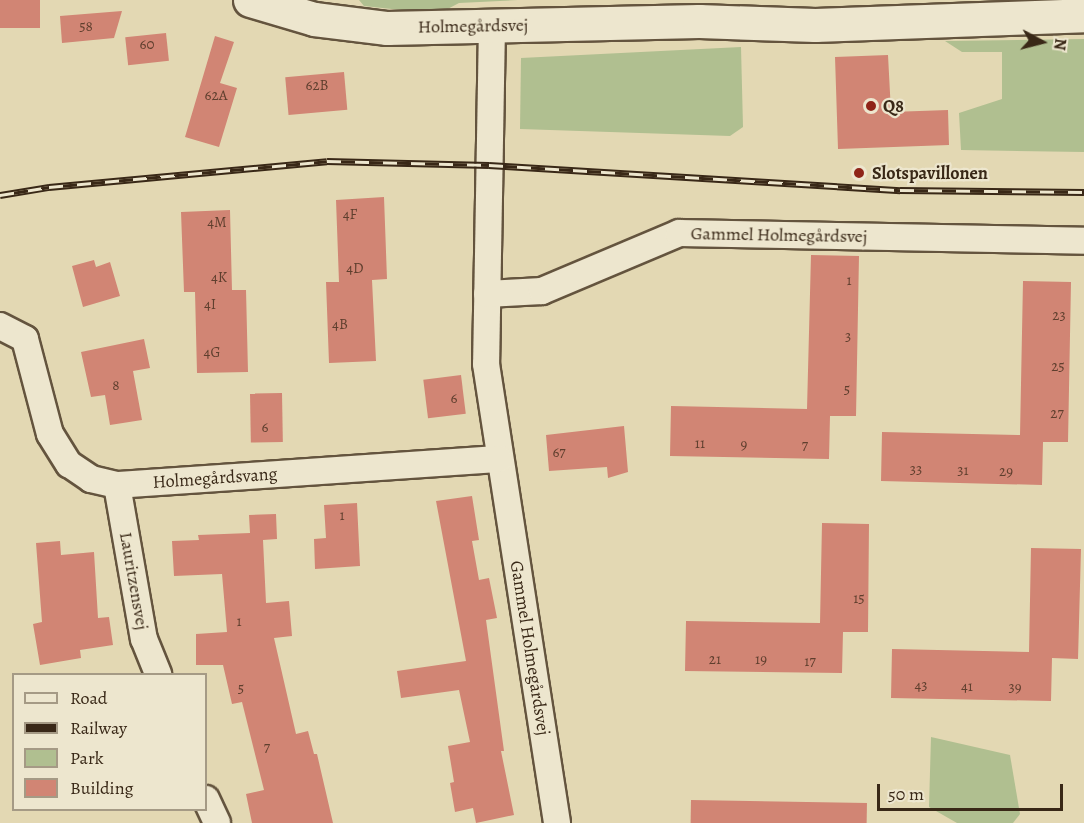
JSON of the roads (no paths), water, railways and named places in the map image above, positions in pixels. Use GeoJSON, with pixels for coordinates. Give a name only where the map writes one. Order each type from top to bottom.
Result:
{"type":"FeatureCollection","features":[{"type":"Feature","properties":{"kind":"street","name":"Holmegårdsvej"},"geometry":{"type":"LineString","coordinates":[[250,0],[314,19],[343,24],[387,27],[699,21],[815,25],[1084,15]]}},
{"type":"Feature","properties":{"kind":"street","name":"Holmegårdsvej"},"geometry":{"type":"LineString","coordinates":[[699,21],[794,6],[877,0]]}},
{"type":"Feature","properties":{"kind":"street","name":"Gammel Holmegårdsvej"},"geometry":{"type":"LineString","coordinates":[[492,25],[486,364],[556,823]]}},
{"type":"Feature","properties":{"kind":"street","name":"Gammel Holmegårdsvej"},"geometry":{"type":"LineString","coordinates":[[487,294],[542,291],[679,233],[1084,241]]}},
{"type":"Feature","properties":{"kind":"street","name":"Holmegårdsvang"},"geometry":{"type":"LineString","coordinates":[[0,326],[25,339],[50,434],[69,464],[91,479],[117,485],[499,459]]}},
{"type":"Feature","properties":{"kind":"street","name":"Lauritzensvej"},"geometry":{"type":"LineString","coordinates":[[117,485],[144,639],[157,673]]}},
{"type":"Feature","properties":{"kind":"street"},"geometry":{"type":"LineString","coordinates":[[207,801],[217,823]]}},
{"type":"Feature","properties":{"kind":"railway"},"geometry":{"type":"LineString","coordinates":[[0,195],[49,187],[327,161],[489,165],[900,190],[1084,192]]}},
{"type":"Feature","properties":{"kind":"place","name":"Q8"},"geometry":{"type":"Point","coordinates":[871,106]}},
{"type":"Feature","properties":{"kind":"place","name":"Slotspavillonen"},"geometry":{"type":"Point","coordinates":[859,173]}}]}
